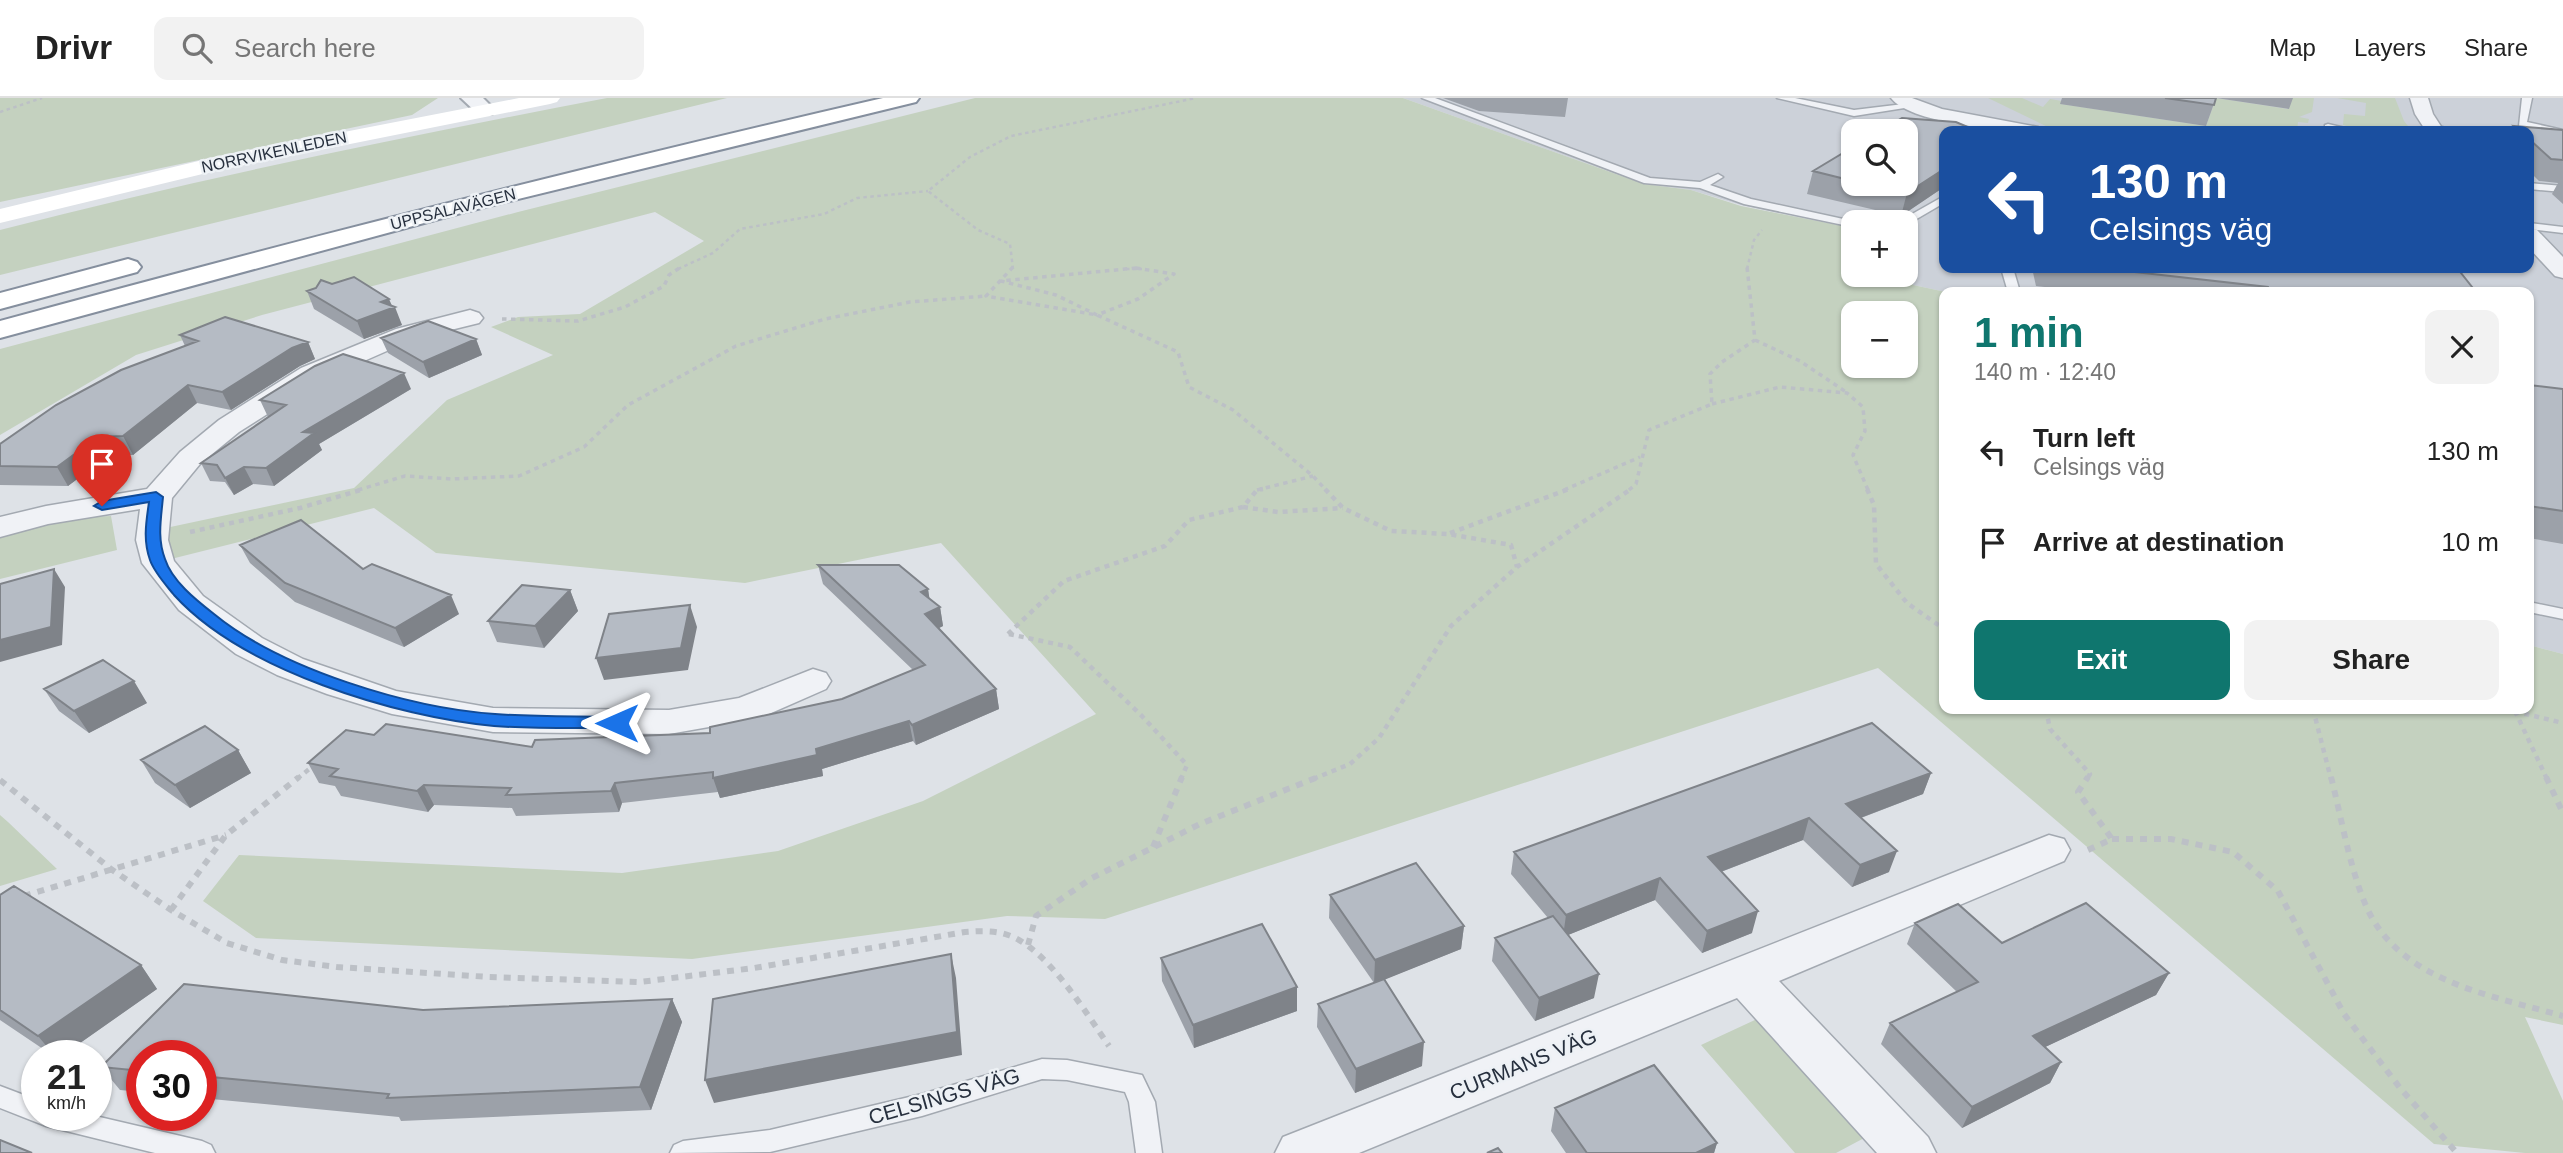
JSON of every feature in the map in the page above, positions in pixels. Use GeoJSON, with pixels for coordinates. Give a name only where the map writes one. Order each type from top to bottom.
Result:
{"type":"FeatureCollection","features":[{"type":"Feature","properties":{"kind":"main road","name":"NORRVIKENLEDEN"},"geometry":{"type":"LineString","coordinates":[[0,216],[478,104],[550,98]]}},
{"type":"Feature","properties":{"kind":"main road"},"geometry":{"type":"LineString","coordinates":[[645,137],[813,98]]}},
{"type":"Feature","properties":{"kind":"main road","name":"UPPSALAVÄGEN"},"geometry":{"type":"LineString","coordinates":[[0,330],[398,223],[698,147],[909,98]]}},
{"type":"Feature","properties":{"kind":"main road"},"geometry":{"type":"LineString","coordinates":[[0,302],[156,260]]}},
{"type":"Feature","properties":{"kind":"street"},"geometry":{"type":"LineString","coordinates":[[2419,98],[2432,126]]}},
{"type":"Feature","properties":{"kind":"street"},"geometry":{"type":"LineString","coordinates":[[1906,102],[2009,126]]}},
{"type":"Feature","properties":{"kind":"street"},"geometry":{"type":"LineString","coordinates":[[1989,106],[2028,126]]}},
{"type":"Feature","properties":{"kind":"street"},"geometry":{"type":"LineString","coordinates":[[2534,239],[2560,264]]}},
{"type":"Feature","properties":{"kind":"street"},"geometry":{"type":"LineString","coordinates":[[470,317],[379,344],[311,374],[271,397],[190,457],[156,497],[152,540],[158,563],[173,584],[219,626],[249,646],[290,667],[392,702],[493,720],[669,722],[747,709],[813,681]]}},
{"type":"Feature","properties":{"kind":"street"},"geometry":{"type":"LineString","coordinates":[[0,527],[46,515],[156,497]]}},
{"type":"Feature","properties":{"kind":"street","name":"CURMANS VÄG"},"geometry":{"type":"LineString","coordinates":[[1301,1153],[1745,975],[2049,849]]}},
{"type":"Feature","properties":{"kind":"street"},"geometry":{"type":"LineString","coordinates":[[1745,975],[1910,1153]]}},
{"type":"Feature","properties":{"kind":"lane"},"geometry":{"type":"LineString","coordinates":[[1427,98],[1648,181],[1701,185],[1733,198],[1841,222]]}},
{"type":"Feature","properties":{"kind":"lane"},"geometry":{"type":"LineString","coordinates":[[1782,98],[1854,113],[1906,102]]}},
{"type":"Feature","properties":{"kind":"lane"},"geometry":{"type":"LineString","coordinates":[[2527,98],[2522,124],[2531,126]]}},
{"type":"Feature","properties":{"kind":"lane"},"geometry":{"type":"LineString","coordinates":[[2534,127],[2563,133]]}},
{"type":"Feature","properties":{"kind":"lane"},"geometry":{"type":"LineString","coordinates":[[1701,185],[1718,177]]}},
{"type":"Feature","properties":{"kind":"lane"},"geometry":{"type":"LineString","coordinates":[[2534,186],[2563,189]]}},
{"type":"Feature","properties":{"kind":"lane"},"geometry":{"type":"LineString","coordinates":[[1918,214],[1939,202]]}},
{"type":"Feature","properties":{"kind":"lane"},"geometry":{"type":"LineString","coordinates":[[2534,233],[2563,230]]}},
{"type":"Feature","properties":{"kind":"lane"},"geometry":{"type":"LineString","coordinates":[[2534,608],[2563,614]]}},
{"type":"Feature","properties":{"kind":"lane","name":"CELSINGS VÄG"},"geometry":{"type":"LineString","coordinates":[[683,1153],[770,1141],[922,1105],[1042,1069],[1067,1069],[1133,1083]]}},
{"type":"Feature","properties":{"kind":"lane"},"geometry":{"type":"LineString","coordinates":[[1133,1083],[1142,1102],[1149,1153]]}},
{"type":"Feature","properties":{"kind":"lane"},"geometry":{"type":"LineString","coordinates":[[0,1097],[21,1105]]}},
{"type":"Feature","properties":{"kind":"lane"},"geometry":{"type":"LineString","coordinates":[[112,1131],[202,1153]]}},
{"type":"Feature","properties":{"kind":"path"},"geometry":{"type":"LineString","coordinates":[[0,113],[41,98]]}},
{"type":"Feature","properties":{"kind":"path"},"geometry":{"type":"LineString","coordinates":[[470,317],[553,322],[602,316],[664,286],[669,275],[713,253],[740,229],[824,214],[857,198],[928,191],[953,174],[970,157],[1011,136],[1196,98]]}},
{"type":"Feature","properties":{"kind":"path"},"geometry":{"type":"LineString","coordinates":[[928,191],[978,230],[1010,244],[1013,269],[986,296]]}},
{"type":"Feature","properties":{"kind":"path"},"geometry":{"type":"LineString","coordinates":[[1755,340],[1748,281],[1749,245],[1760,231],[1800,213]]}},
{"type":"Feature","properties":{"kind":"path"},"geometry":{"type":"LineString","coordinates":[[152,540],[300,508],[405,476],[452,479],[519,476],[584,447],[628,405],[736,346],[825,319],[910,302],[986,296],[1097,315],[1138,299],[1174,274],[1136,268],[1001,281]]}},
{"type":"Feature","properties":{"kind":"path"},"geometry":{"type":"LineString","coordinates":[[1001,281],[1056,295],[1178,352],[1189,387],[1233,410],[1313,476],[1343,508],[1391,531],[1448,534],[1511,545],[1517,567]]}},
{"type":"Feature","properties":{"kind":"path"},"geometry":{"type":"LineString","coordinates":[[1755,340],[1800,361],[1863,407],[1865,431],[1853,455],[1874,505],[1875,564],[1908,603],[1939,625]]}},
{"type":"Feature","properties":{"kind":"path"},"geometry":{"type":"LineString","coordinates":[[1712,404],[1710,374],[1722,362],[1755,340]]}},
{"type":"Feature","properties":{"kind":"path"},"geometry":{"type":"LineString","coordinates":[[1028,945],[1036,916],[1092,878],[1200,824],[1350,764],[1379,738],[1451,626],[1517,567],[1616,501],[1636,484],[1649,430],[1712,404],[1780,387],[1847,393]]}},
{"type":"Feature","properties":{"kind":"path"},"geometry":{"type":"LineString","coordinates":[[1448,534],[1557,494],[1641,457]]}},
{"type":"Feature","properties":{"kind":"path"},"geometry":{"type":"LineString","coordinates":[[1242,507],[1257,490],[1313,476]]}},
{"type":"Feature","properties":{"kind":"path"},"geometry":{"type":"LineString","coordinates":[[1153,847],[1186,765],[1140,715],[1070,647],[1008,634],[1064,581],[1165,546],[1189,520],[1242,507],[1278,512],[1343,508]]}},
{"type":"Feature","properties":{"kind":"path"},"geometry":{"type":"LineString","coordinates":[[2047,714],[2050,729],[2090,774],[2078,792],[2112,839]]}},
{"type":"Feature","properties":{"kind":"path"},"geometry":{"type":"LineString","coordinates":[[2314,714],[2364,902],[2393,948],[2452,985],[2563,1016]]}},
{"type":"Feature","properties":{"kind":"path"},"geometry":{"type":"LineString","coordinates":[[2516,714],[2563,813]]}},
{"type":"Feature","properties":{"kind":"path"},"geometry":{"type":"LineString","coordinates":[[2527,714],[2563,723]]}},
{"type":"Feature","properties":{"kind":"path"},"geometry":{"type":"LineString","coordinates":[[171,909],[226,835],[320,760]]}},
{"type":"Feature","properties":{"kind":"path"},"geometry":{"type":"LineString","coordinates":[[0,780],[111,869],[171,909],[227,943],[282,960],[337,967],[489,977],[640,982],[754,968],[981,931],[998,932],[1028,945],[1070,993],[1133,1083]]}},
{"type":"Feature","properties":{"kind":"path"},"geometry":{"type":"LineString","coordinates":[[12,900],[226,835]]}},
{"type":"Feature","properties":{"kind":"path"},"geometry":{"type":"LineString","coordinates":[[2049,849],[2081,853],[2112,839],[2171,839],[2233,852],[2278,891],[2344,1014],[2400,1088],[2457,1153]]}},
{"type":"Feature","properties":{"kind":"shaded area"},"geometry":{"type":"Polygon","coordinates":[[[1403,98],[2563,98],[2563,654],[2534,646],[2534,287],[1939,287],[1939,291],[1918,286],[1918,210],[1841,210],[1841,226],[1741,205],[1691,190],[1644,184],[1403,98]]]}},
{"type":"Feature","properties":{"kind":"green space"},"geometry":{"type":"Polygon","coordinates":[[[0,98],[438,98],[412,115],[0,202],[0,98]]]}},
{"type":"Feature","properties":{"kind":"green space"},"geometry":{"type":"Polygon","coordinates":[[[607,98],[727,98],[0,275],[0,230],[302,159],[607,98]]]}},
{"type":"Feature","properties":{"kind":"green space"},"geometry":{"type":"Polygon","coordinates":[[[975,98],[1403,98],[1644,184],[1691,190],[1741,206],[1841,226],[1841,287],[1918,286],[1939,291],[1939,714],[2534,714],[2534,646],[2563,654],[2563,1025],[2525,1017],[2563,1101],[2563,1153],[2525,1153],[2434,1144],[1878,668],[1105,919],[1007,916],[692,959],[256,938],[203,901],[239,855],[622,873],[778,851],[923,801],[1096,714],[941,543],[745,583],[436,553],[374,508],[171,559],[161,529],[354,488],[447,400],[553,355],[491,327],[518,317],[580,314],[704,241],[655,212],[262,315],[136,355],[0,435],[0,349],[518,212],[975,98]]]}},
{"type":"Feature","properties":{"kind":"green space"},"geometry":{"type":"Polygon","coordinates":[[[1988,98],[2022,98],[2043,107],[2050,99],[2062,101],[2061,104],[2206,126],[2046,126],[1988,98]]]}},
{"type":"Feature","properties":{"kind":"green space"},"geometry":{"type":"Polygon","coordinates":[[[2216,98],[2288,109],[2291,98],[2314,98],[2312,112],[2299,117],[2309,119],[2308,123],[2298,122],[2298,126],[2206,126],[2216,98]]]}},
{"type":"Feature","properties":{"kind":"green space"},"geometry":{"type":"Polygon","coordinates":[[[2337,98],[2395,98],[2408,126],[2343,125],[2344,114],[2365,116],[2366,103],[2337,98]]]}},
{"type":"Feature","properties":{"kind":"green space"},"geometry":{"type":"Polygon","coordinates":[[[111,516],[117,550],[0,579],[0,534],[84,517],[111,516]]]}},
{"type":"Feature","properties":{"kind":"green space"},"geometry":{"type":"Polygon","coordinates":[[[0,815],[8,822],[57,869],[0,886],[0,815]]]}},
{"type":"Feature","properties":{"kind":"green space"},"geometry":{"type":"Polygon","coordinates":[[[1757,1019],[1866,1137],[1836,1153],[1795,1153],[1701,1045],[1757,1019]]]}},
{"type":"Feature","properties":{"kind":"building"},"geometry":{"type":"Polygon","coordinates":[[[2165,98],[2216,98],[2214,105],[2165,98]]]}},
{"type":"Feature","properties":{"kind":"building"},"geometry":{"type":"Polygon","coordinates":[[[1918,119],[1956,122],[1965,126],[1939,126],[1939,172],[1918,186],[1918,119]]]}},
{"type":"Feature","properties":{"kind":"building"},"geometry":{"type":"Polygon","coordinates":[[[2534,128],[2563,130],[2563,160],[2551,159],[2534,144],[2534,128]]]}},
{"type":"Feature","properties":{"kind":"building"},"geometry":{"type":"Polygon","coordinates":[[[1841,154],[1841,178],[1813,171],[1841,154]]]}},
{"type":"Feature","properties":{"kind":"building"},"geometry":{"type":"Polygon","coordinates":[[[2143,273],[2461,273],[2472,287],[2268,287],[2143,273]]]}},
{"type":"Feature","properties":{"kind":"building"},"geometry":{"type":"Polygon","coordinates":[[[354,277],[389,299],[381,302],[395,307],[357,321],[307,291],[316,288],[321,280],[332,284],[354,277]]]}},
{"type":"Feature","properties":{"kind":"building"},"geometry":{"type":"Polygon","coordinates":[[[225,317],[308,342],[292,348],[222,392],[188,385],[123,436],[98,437],[57,467],[0,466],[0,444],[56,405],[121,370],[198,341],[180,335],[225,317]]]}},
{"type":"Feature","properties":{"kind":"building"},"geometry":{"type":"Polygon","coordinates":[[[428,321],[476,339],[423,362],[381,338],[428,321]]]}},
{"type":"Feature","properties":{"kind":"building"},"geometry":{"type":"Polygon","coordinates":[[[343,354],[404,373],[303,432],[314,433],[266,468],[244,467],[225,478],[217,465],[201,463],[286,405],[260,400],[315,366],[343,354]]]}},
{"type":"Feature","properties":{"kind":"building"},"geometry":{"type":"Polygon","coordinates":[[[2534,386],[2563,389],[2563,511],[2534,507],[2534,386]]]}},
{"type":"Feature","properties":{"kind":"building"},"geometry":{"type":"Polygon","coordinates":[[[301,520],[363,569],[372,564],[451,595],[395,628],[285,583],[240,545],[301,520]]]}},
{"type":"Feature","properties":{"kind":"building"},"geometry":{"type":"Polygon","coordinates":[[[818,565],[899,565],[928,589],[921,592],[940,607],[925,614],[996,689],[912,725],[909,721],[816,749],[817,755],[713,778],[713,772],[615,783],[611,791],[506,795],[511,788],[424,785],[417,791],[330,776],[338,769],[308,763],[346,730],[374,735],[386,724],[532,747],[535,740],[710,733],[710,727],[842,699],[925,665],[818,565]]]}},
{"type":"Feature","properties":{"kind":"building"},"geometry":{"type":"Polygon","coordinates":[[[54,569],[51,627],[0,640],[0,584],[54,569]]]}},
{"type":"Feature","properties":{"kind":"building"},"geometry":{"type":"Polygon","coordinates":[[[522,585],[570,590],[535,626],[488,621],[522,585]]]}},
{"type":"Feature","properties":{"kind":"building"},"geometry":{"type":"Polygon","coordinates":[[[690,605],[681,648],[596,658],[609,614],[690,605]]]}},
{"type":"Feature","properties":{"kind":"building"},"geometry":{"type":"Polygon","coordinates":[[[103,660],[134,681],[74,711],[44,689],[103,660]]]}},
{"type":"Feature","properties":{"kind":"building"},"geometry":{"type":"Polygon","coordinates":[[[1872,723],[1931,773],[1846,804],[1897,851],[1860,865],[1809,818],[1708,857],[1758,911],[1707,931],[1660,878],[1566,915],[1514,852],[1872,723]]]}},
{"type":"Feature","properties":{"kind":"building"},"geometry":{"type":"Polygon","coordinates":[[[205,726],[238,750],[175,785],[141,760],[205,726]]]}},
{"type":"Feature","properties":{"kind":"building"},"geometry":{"type":"Polygon","coordinates":[[[1416,863],[1464,926],[1375,960],[1330,895],[1416,863]]]}},
{"type":"Feature","properties":{"kind":"building"},"geometry":{"type":"Polygon","coordinates":[[[14,886],[141,965],[38,1036],[0,1010],[0,895],[14,886]]]}},
{"type":"Feature","properties":{"kind":"building"},"geometry":{"type":"Polygon","coordinates":[[[2086,903],[2169,973],[2033,1036],[2061,1062],[1972,1107],[1890,1023],[1978,982],[1915,923],[1958,904],[2002,943],[2086,903]]]}},
{"type":"Feature","properties":{"kind":"building"},"geometry":{"type":"Polygon","coordinates":[[[1553,916],[1599,974],[1539,998],[1495,938],[1553,916]]]}},
{"type":"Feature","properties":{"kind":"building"},"geometry":{"type":"Polygon","coordinates":[[[1262,924],[1297,987],[1193,1025],[1161,958],[1262,924]]]}},
{"type":"Feature","properties":{"kind":"building"},"geometry":{"type":"Polygon","coordinates":[[[951,954],[957,1032],[705,1080],[713,999],[951,954]]]}},
{"type":"Feature","properties":{"kind":"building"},"geometry":{"type":"Polygon","coordinates":[[[1384,979],[1424,1042],[1356,1069],[1318,1004],[1384,979]]]}},
{"type":"Feature","properties":{"kind":"building"},"geometry":{"type":"Polygon","coordinates":[[[184,984],[423,1010],[672,999],[640,1087],[387,1098],[389,1094],[217,1078],[217,1040],[128,1040],[184,984]]]}},
{"type":"Feature","properties":{"kind":"building"},"geometry":{"type":"Polygon","coordinates":[[[126,1042],[126,1069],[112,1068],[112,1056],[126,1042]]]}},
{"type":"Feature","properties":{"kind":"building"},"geometry":{"type":"Polygon","coordinates":[[[1654,1065],[1717,1143],[1696,1153],[1587,1153],[1555,1108],[1654,1065]]]}},
{"type":"Feature","properties":{"kind":"building"},"geometry":{"type":"Polygon","coordinates":[[[0,1140],[32,1153],[0,1153],[0,1140]]]}},
{"type":"Feature","properties":{"kind":"building"},"geometry":{"type":"Polygon","coordinates":[[[1498,1148],[1502,1153],[1487,1153],[1498,1148]]]}},
{"type":"Feature","properties":{"kind":"route"},"geometry":{"type":"LineString","coordinates":[[102,506],[156,497],[152,540],[158,563],[173,584],[219,626],[249,646],[290,667],[392,702],[493,720],[617,723]]}}]}
